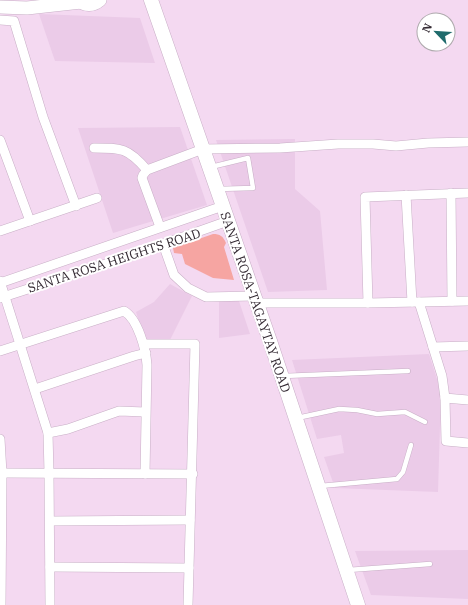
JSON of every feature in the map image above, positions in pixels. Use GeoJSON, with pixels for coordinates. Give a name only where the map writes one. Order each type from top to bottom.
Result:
{"type":"FeatureCollection","features":[{"type":"Feature","properties":{"kind":"main road","name":"SANTA ROSA-TAGAYTAY ROAD"},"geometry":{"type":"LineString","coordinates":[[152,0],[319,486],[358,605]]}},
{"type":"Feature","properties":{"kind":"street"},"geometry":{"type":"LineString","coordinates":[[0,7],[80,1],[90,5],[100,0]]}},
{"type":"Feature","properties":{"kind":"street"},"geometry":{"type":"LineString","coordinates":[[0,20],[14,21],[43,117],[76,206]]}},
{"type":"Feature","properties":{"kind":"street"},"geometry":{"type":"LineString","coordinates":[[0,140],[30,221]]}},
{"type":"Feature","properties":{"kind":"street"},"geometry":{"type":"LineString","coordinates":[[160,227],[142,178],[143,174],[147,170],[203,149],[280,148],[338,144],[373,144],[396,146],[428,143],[468,142]]}},
{"type":"Feature","properties":{"kind":"street"},"geometry":{"type":"LineString","coordinates":[[94,148],[120,149],[132,155],[147,170]]}},
{"type":"Feature","properties":{"kind":"street"},"geometry":{"type":"LineString","coordinates":[[451,193],[452,301]]}},
{"type":"Feature","properties":{"kind":"street"},"geometry":{"type":"LineString","coordinates":[[368,303],[365,197],[468,193]]}},
{"type":"Feature","properties":{"kind":"street"},"geometry":{"type":"LineString","coordinates":[[406,195],[415,302],[433,347],[442,376],[445,398],[446,441],[468,443]]}},
{"type":"Feature","properties":{"kind":"street"},"geometry":{"type":"LineString","coordinates":[[0,232],[97,198]]}},
{"type":"Feature","properties":{"kind":"street","name":"SANTA ROSA HEIGHTS ROAD"},"geometry":{"type":"LineString","coordinates":[[0,282],[223,206]]}},
{"type":"Feature","properties":{"kind":"street","name":"SANTA ROSA HEIGHTS ROAD"},"geometry":{"type":"LineString","coordinates":[[2,297],[228,222]]}},
{"type":"Feature","properties":{"kind":"street"},"geometry":{"type":"LineString","coordinates":[[130,237],[135,254]]}},
{"type":"Feature","properties":{"kind":"street"},"geometry":{"type":"LineString","coordinates":[[163,244],[174,275],[188,288],[206,297],[368,303],[468,301]]}},
{"type":"Feature","properties":{"kind":"street"},"geometry":{"type":"LineString","coordinates":[[103,247],[108,262]]}},
{"type":"Feature","properties":{"kind":"street"},"geometry":{"type":"LineString","coordinates":[[0,282],[2,297],[21,344],[48,433],[50,605]]}},
{"type":"Feature","properties":{"kind":"street"},"geometry":{"type":"LineString","coordinates":[[0,351],[124,311],[130,314],[144,344],[146,353],[145,474]]}},
{"type":"Feature","properties":{"kind":"street"},"geometry":{"type":"LineString","coordinates":[[144,344],[195,344],[193,474],[190,520],[188,605]]}},
{"type":"Feature","properties":{"kind":"street"},"geometry":{"type":"LineString","coordinates":[[433,347],[468,346]]}},
{"type":"Feature","properties":{"kind":"street"},"geometry":{"type":"LineString","coordinates":[[35,389],[146,353]]}},
{"type":"Feature","properties":{"kind":"street"},"geometry":{"type":"LineString","coordinates":[[445,398],[468,400]]}},
{"type":"Feature","properties":{"kind":"street"},"geometry":{"type":"LineString","coordinates":[[48,433],[68,429],[119,411],[145,412]]}},
{"type":"Feature","properties":{"kind":"street"},"geometry":{"type":"LineString","coordinates":[[0,439],[1,605]]}},
{"type":"Feature","properties":{"kind":"street"},"geometry":{"type":"LineString","coordinates":[[1,473],[193,474]]}},
{"type":"Feature","properties":{"kind":"street"},"geometry":{"type":"LineString","coordinates":[[50,521],[190,520]]}},
{"type":"Feature","properties":{"kind":"street"},"geometry":{"type":"LineString","coordinates":[[50,567],[189,568]]}},
{"type":"Feature","properties":{"kind":"lane"},"geometry":{"type":"LineString","coordinates":[[209,167],[248,158],[253,188],[217,189]]}},
{"type":"Feature","properties":{"kind":"lane"},"geometry":{"type":"LineString","coordinates":[[281,376],[408,371]]}},
{"type":"Feature","properties":{"kind":"lane"},"geometry":{"type":"LineString","coordinates":[[296,419],[339,409],[346,409],[377,414],[406,412],[425,422]]}},
{"type":"Feature","properties":{"kind":"lane"},"geometry":{"type":"LineString","coordinates":[[319,486],[397,478],[403,472],[411,445]]}},
{"type":"Feature","properties":{"kind":"lane"},"geometry":{"type":"LineString","coordinates":[[347,571],[430,564]]}},
{"type":"Feature","properties":{"kind":"shaded area"},"geometry":{"type":"Polygon","coordinates":[[[39,14],[140,18],[155,63],[55,61],[39,14]]]}},
{"type":"Feature","properties":{"kind":"shaded area"},"geometry":{"type":"Polygon","coordinates":[[[180,127],[207,205],[113,233],[78,128],[180,127]]]}},
{"type":"Feature","properties":{"kind":"shaded area"},"geometry":{"type":"Polygon","coordinates":[[[295,139],[295,189],[320,211],[327,290],[268,292],[216,140],[295,139]]]}},
{"type":"Feature","properties":{"kind":"shaded area"},"geometry":{"type":"Polygon","coordinates":[[[213,234],[218,234],[221,236],[226,243],[224,247],[234,280],[213,278],[185,264],[182,254],[174,253],[173,248],[213,234]]]}},
{"type":"Feature","properties":{"kind":"shaded area"},"geometry":{"type":"Polygon","coordinates":[[[170,284],[192,296],[169,342],[145,340],[136,312],[154,302],[170,284]]]}},
{"type":"Feature","properties":{"kind":"shaded area"},"geometry":{"type":"Polygon","coordinates":[[[238,298],[250,334],[219,338],[219,299],[238,298]]]}},
{"type":"Feature","properties":{"kind":"shaded area"},"geometry":{"type":"Polygon","coordinates":[[[429,354],[441,392],[438,492],[335,488],[324,457],[344,453],[341,435],[317,439],[292,360],[429,354]]]}},
{"type":"Feature","properties":{"kind":"shaded area"},"geometry":{"type":"Polygon","coordinates":[[[468,550],[468,599],[371,595],[355,551],[468,550]]]}}]}
